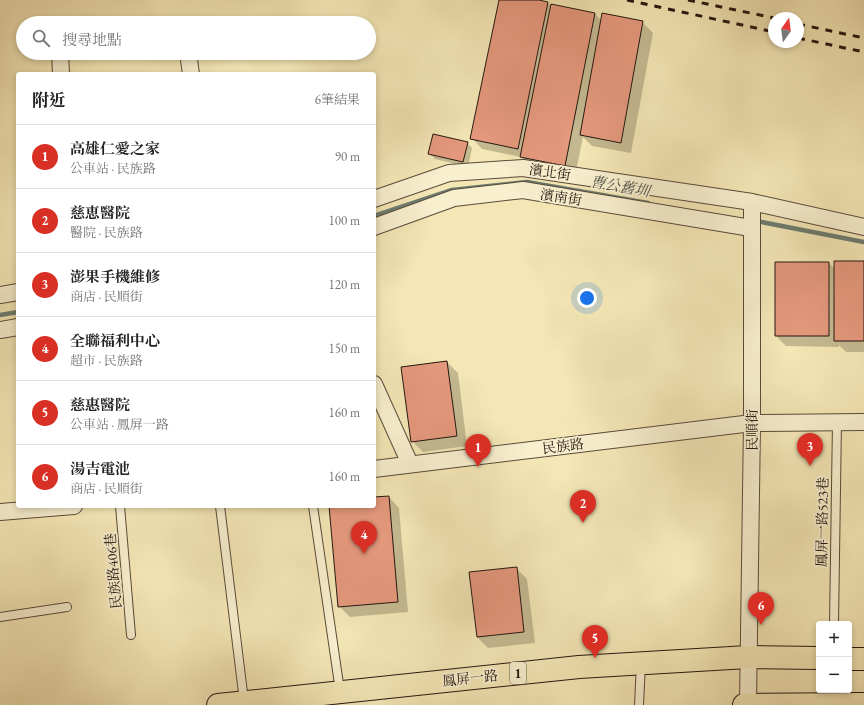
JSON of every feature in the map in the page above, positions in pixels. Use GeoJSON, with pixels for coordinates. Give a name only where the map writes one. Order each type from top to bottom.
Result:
{"type":"FeatureCollection","features":[{"type":"Feature","properties":{"kind":"main road","name":"鳳屏一路"},"geometry":{"type":"LineString","coordinates":[[218,705],[244,701],[579,667],[748,657],[816,658]]}},
{"type":"Feature","properties":{"kind":"main road"},"geometry":{"type":"LineString","coordinates":[[852,659],[864,660]]}},
{"type":"Feature","properties":{"kind":"main road"},"geometry":{"type":"LineString","coordinates":[[744,705],[864,704]]}},
{"type":"Feature","properties":{"kind":"street"},"geometry":{"type":"LineString","coordinates":[[60,60],[61,72]]}},
{"type":"Feature","properties":{"kind":"street"},"geometry":{"type":"LineString","coordinates":[[189,60],[191,72]]}},
{"type":"Feature","properties":{"kind":"street","name":"濱北街"},"geometry":{"type":"LineString","coordinates":[[376,198],[449,173],[523,168],[752,215]]}},
{"type":"Feature","properties":{"kind":"street","name":"濱南街"},"geometry":{"type":"LineString","coordinates":[[376,226],[454,198],[523,190],[752,215]]}},
{"type":"Feature","properties":{"kind":"street"},"geometry":{"type":"LineString","coordinates":[[752,215],[864,226]]}},
{"type":"Feature","properties":{"kind":"street","name":"民順街"},"geometry":{"type":"LineString","coordinates":[[748,705],[752,423],[752,215]]}},
{"type":"Feature","properties":{"kind":"street"},"geometry":{"type":"LineString","coordinates":[[0,295],[16,292]]}},
{"type":"Feature","properties":{"kind":"street"},"geometry":{"type":"LineString","coordinates":[[0,330],[16,327]]}},
{"type":"Feature","properties":{"kind":"street"},"geometry":{"type":"LineString","coordinates":[[376,388],[410,464]]}},
{"type":"Feature","properties":{"kind":"street","name":"民族路"},"geometry":{"type":"LineString","coordinates":[[376,469],[752,423],[837,421],[864,422]]}},
{"type":"Feature","properties":{"kind":"street"},"geometry":{"type":"LineString","coordinates":[[0,512],[49,508]]}},
{"type":"Feature","properties":{"kind":"lane","name":"鳳屏一路523巷"},"geometry":{"type":"LineString","coordinates":[[834,621],[837,421]]}},
{"type":"Feature","properties":{"kind":"lane","name":"民族路406巷"},"geometry":{"type":"LineString","coordinates":[[120,508],[131,635]]}},
{"type":"Feature","properties":{"kind":"lane"},"geometry":{"type":"LineString","coordinates":[[220,508],[244,701]]}},
{"type":"Feature","properties":{"kind":"lane"},"geometry":{"type":"LineString","coordinates":[[313,508],[340,692]]}},
{"type":"Feature","properties":{"kind":"lane"},"geometry":{"type":"LineString","coordinates":[[0,617],[67,607]]}},
{"type":"Feature","properties":{"kind":"lane"},"geometry":{"type":"LineString","coordinates":[[639,705],[641,663]]}},
{"type":"Feature","properties":{"kind":"building"},"geometry":{"type":"Polygon","coordinates":[[[499,0],[539,0],[548,2],[518,149],[470,139],[499,0]]]}},
{"type":"Feature","properties":{"kind":"building"},"geometry":{"type":"Polygon","coordinates":[[[551,4],[595,13],[565,166],[520,157],[551,4]]]}},
{"type":"Feature","properties":{"kind":"building"},"geometry":{"type":"Polygon","coordinates":[[[602,13],[643,21],[621,143],[580,135],[602,13]]]}},
{"type":"Feature","properties":{"kind":"building"},"geometry":{"type":"Polygon","coordinates":[[[433,134],[468,142],[463,162],[428,154],[433,134]]]}},
{"type":"Feature","properties":{"kind":"building"},"geometry":{"type":"Polygon","coordinates":[[[834,261],[864,261],[864,341],[834,341],[834,261]]]}},
{"type":"Feature","properties":{"kind":"building"},"geometry":{"type":"Polygon","coordinates":[[[775,262],[829,262],[829,336],[775,336],[775,262]]]}},
{"type":"Feature","properties":{"kind":"building"},"geometry":{"type":"Polygon","coordinates":[[[447,361],[457,436],[411,442],[401,367],[447,361]]]}},
{"type":"Feature","properties":{"kind":"building"},"geometry":{"type":"Polygon","coordinates":[[[389,496],[398,602],[338,607],[329,508],[376,508],[376,497],[389,496]]]}},
{"type":"Feature","properties":{"kind":"building"},"geometry":{"type":"Polygon","coordinates":[[[517,567],[524,632],[477,637],[469,572],[517,567]]]}},
{"type":"Feature","properties":{"kind":"waterway","name":"曹公舊圳"},"geometry":{"type":"LineString","coordinates":[[376,215],[452,190],[527,182],[648,203]]}},
{"type":"Feature","properties":{"kind":"waterway","name":"曹公舊圳"},"geometry":{"type":"LineString","coordinates":[[756,221],[864,242]]}},
{"type":"Feature","properties":{"kind":"waterway","name":"曹公舊圳"},"geometry":{"type":"LineString","coordinates":[[0,315],[16,312]]}},
{"type":"Feature","properties":{"kind":"railway"},"geometry":{"type":"LineString","coordinates":[[627,0],[768,31]]}},
{"type":"Feature","properties":{"kind":"railway"},"geometry":{"type":"LineString","coordinates":[[688,0],[768,17]]}},
{"type":"Feature","properties":{"kind":"railway"},"geometry":{"type":"LineString","coordinates":[[804,25],[864,38]]}},
{"type":"Feature","properties":{"kind":"railway"},"geometry":{"type":"LineString","coordinates":[[804,39],[864,52]]}},
{"type":"Feature","properties":{"kind":"place","name":"澎果手機維修"},"geometry":{"type":"Point","coordinates":[810,466]}},
{"type":"Feature","properties":{"kind":"place","name":"高雄仁愛之家"},"geometry":{"type":"Point","coordinates":[478,467]}},
{"type":"Feature","properties":{"kind":"place","name":"慈恵醫院"},"geometry":{"type":"Point","coordinates":[583,523]}},
{"type":"Feature","properties":{"kind":"place","name":"全聯福利中心"},"geometry":{"type":"Point","coordinates":[364,554]}},
{"type":"Feature","properties":{"kind":"place","name":"湯吉電池"},"geometry":{"type":"Point","coordinates":[761,625]}},
{"type":"Feature","properties":{"kind":"place","name":"慈惠醫院"},"geometry":{"type":"Point","coordinates":[595,658]}}]}
